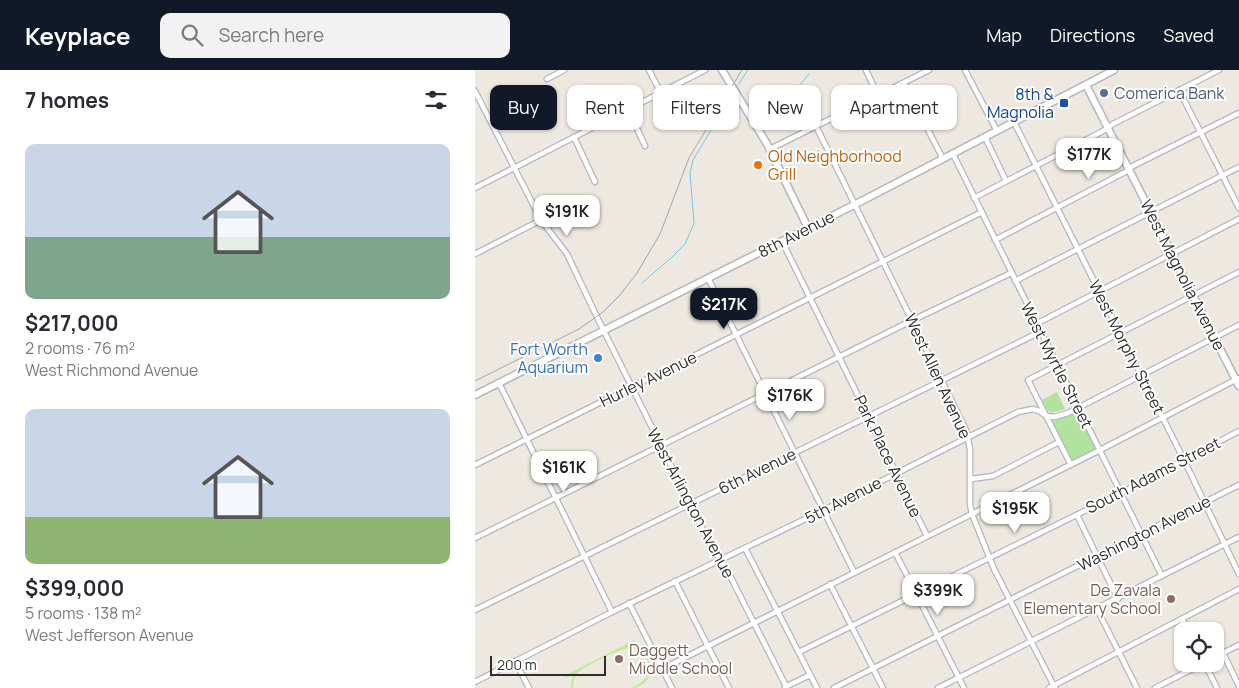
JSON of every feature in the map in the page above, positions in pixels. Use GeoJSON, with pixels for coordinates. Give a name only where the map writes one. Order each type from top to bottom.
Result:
{"type":"FeatureCollection","features":[{"type":"Feature","properties":{"kind":"main road"},"geometry":{"type":"LineString","coordinates":[[722,70],[770,150],[808,228]]}},
{"type":"Feature","properties":{"kind":"main road","name":"8th Avenue"},"geometry":{"type":"LineString","coordinates":[[475,395],[808,228],[1114,70]]}},
{"type":"Feature","properties":{"kind":"main road","name":"West Magnolia Avenue"},"geometry":{"type":"LineString","coordinates":[[1085,85],[1238,381]]}},
{"type":"Feature","properties":{"kind":"street"},"geometry":{"type":"LineString","coordinates":[[547,79],[564,70]]}},
{"type":"Feature","properties":{"kind":"street"},"geometry":{"type":"LineString","coordinates":[[649,70],[657,85]]}},
{"type":"Feature","properties":{"kind":"street"},"geometry":{"type":"LineString","coordinates":[[675,85],[705,70]]}},
{"type":"Feature","properties":{"kind":"street"},"geometry":{"type":"LineString","coordinates":[[866,70],[873,85]]}},
{"type":"Feature","properties":{"kind":"street"},"geometry":{"type":"LineString","coordinates":[[900,85],[929,70]]}},
{"type":"Feature","properties":{"kind":"street"},"geometry":{"type":"LineString","coordinates":[[965,70],[997,131]]}},
{"type":"Feature","properties":{"kind":"street"},"geometry":{"type":"LineString","coordinates":[[974,198],[1219,70]]}},
{"type":"Feature","properties":{"kind":"street"},"geometry":{"type":"LineString","coordinates":[[904,83],[943,159]]}},
{"type":"Feature","properties":{"kind":"street"},"geometry":{"type":"LineString","coordinates":[[1179,90],[1239,208]]}},
{"type":"Feature","properties":{"kind":"street","name":"West Arlington Avenue"},"geometry":{"type":"LineString","coordinates":[[475,91],[541,220],[567,254],[631,387],[715,554],[721,558],[785,688]]}},
{"type":"Feature","properties":{"kind":"street"},"geometry":{"type":"LineString","coordinates":[[995,240],[1129,170],[1131,167],[1239,113]]}},
{"type":"Feature","properties":{"kind":"street","name":"West Morphy Street"},"geometry":{"type":"LineString","coordinates":[[1014,122],[1163,417],[1239,574]]}},
{"type":"Feature","properties":{"kind":"street"},"geometry":{"type":"LineString","coordinates":[[475,188],[588,130]]}},
{"type":"Feature","properties":{"kind":"street"},"geometry":{"type":"LineString","coordinates":[[638,130],[645,146]]}},
{"type":"Feature","properties":{"kind":"street"},"geometry":{"type":"LineString","coordinates":[[770,150],[808,130]]}},
{"type":"Feature","properties":{"kind":"street","name":"West Allen Avenue"},"geometry":{"type":"LineString","coordinates":[[818,130],[913,320],[968,438],[972,514],[989,558],[1052,687]]}},
{"type":"Feature","properties":{"kind":"street"},"geometry":{"type":"LineString","coordinates":[[574,137],[595,182]]}},
{"type":"Feature","properties":{"kind":"street"},"geometry":{"type":"LineString","coordinates":[[985,137],[1006,181]]}},
{"type":"Feature","properties":{"kind":"street","name":"West Myrtle Street"},"geometry":{"type":"LineString","coordinates":[[953,154],[1162,576]]}},
{"type":"Feature","properties":{"kind":"street"},"geometry":{"type":"LineString","coordinates":[[1015,281],[1239,167]]}},
{"type":"Feature","properties":{"kind":"street","name":"Hurley Avenue"},"geometry":{"type":"LineString","coordinates":[[475,465],[982,212]]}},
{"type":"Feature","properties":{"kind":"street"},"geometry":{"type":"LineString","coordinates":[[1036,324],[1239,219]]}},
{"type":"Feature","properties":{"kind":"street"},"geometry":{"type":"LineString","coordinates":[[475,254],[541,220]]}},
{"type":"Feature","properties":{"kind":"street","name":"Park Place Avenue"},"geometry":{"type":"LineString","coordinates":[[782,241],[927,536]]}},
{"type":"Feature","properties":{"kind":"street"},"geometry":{"type":"LineString","coordinates":[[1071,464],[1028,380],[1239,272]]}},
{"type":"Feature","properties":{"kind":"street"},"geometry":{"type":"LineString","coordinates":[[475,538],[1011,273]]}},
{"type":"Feature","properties":{"kind":"street"},"geometry":{"type":"LineString","coordinates":[[709,278],[854,572]]}},
{"type":"Feature","properties":{"kind":"street","name":"5th Avenue"},"geometry":{"type":"LineString","coordinates":[[475,681],[629,603],[823,510],[1018,412],[1027,410],[1039,411],[1046,416],[1061,416],[1239,325]]}},
{"type":"Feature","properties":{"kind":"street","name":"6th Avenue"},"geometry":{"type":"LineString","coordinates":[[475,610],[1040,332]]}},
{"type":"Feature","properties":{"kind":"street"},"geometry":{"type":"LineString","coordinates":[[662,669],[1238,381]]}},
{"type":"Feature","properties":{"kind":"street"},"geometry":{"type":"LineString","coordinates":[[499,382],[612,612]]}},
{"type":"Feature","properties":{"kind":"street","name":"South Adams Street"},"geometry":{"type":"LineString","coordinates":[[799,652],[1121,493],[1239,431]]}},
{"type":"Feature","properties":{"kind":"street"},"geometry":{"type":"LineString","coordinates":[[971,479],[993,476],[1059,442]]}},
{"type":"Feature","properties":{"kind":"street","name":"Washington Avenue"},"geometry":{"type":"LineString","coordinates":[[834,688],[1239,485]]}},
{"type":"Feature","properties":{"kind":"street"},"geometry":{"type":"LineString","coordinates":[[1077,515],[1118,598]]}},
{"type":"Feature","properties":{"kind":"street"},"geometry":{"type":"LineString","coordinates":[[938,688],[1239,537]]}},
{"type":"Feature","properties":{"kind":"street"},"geometry":{"type":"LineString","coordinates":[[745,548],[817,688]]}},
{"type":"Feature","properties":{"kind":"street"},"geometry":{"type":"LineString","coordinates":[[895,552],[963,688]]}},
{"type":"Feature","properties":{"kind":"street"},"geometry":{"type":"LineString","coordinates":[[675,581],[729,688]]}},
{"type":"Feature","properties":{"kind":"street"},"geometry":{"type":"LineString","coordinates":[[830,584],[883,688]]}},
{"type":"Feature","properties":{"kind":"street"},"geometry":{"type":"LineString","coordinates":[[1052,687],[1118,651],[1239,590]]}},
{"type":"Feature","properties":{"kind":"street"},"geometry":{"type":"LineString","coordinates":[[629,603],[672,688]]}},
{"type":"Feature","properties":{"kind":"street"},"geometry":{"type":"LineString","coordinates":[[1097,609],[1137,688]]}},
{"type":"Feature","properties":{"kind":"street"},"geometry":{"type":"LineString","coordinates":[[1224,652],[1239,645]]}},
{"type":"Feature","properties":{"kind":"street"},"geometry":{"type":"LineString","coordinates":[[1224,655],[1239,686]]}},
{"type":"Feature","properties":{"kind":"street"},"geometry":{"type":"LineString","coordinates":[[515,661],[529,688]]}},
{"type":"Feature","properties":{"kind":"street"},"geometry":{"type":"LineString","coordinates":[[1155,688],[1188,672]]}},
{"type":"Feature","properties":{"kind":"street"},"geometry":{"type":"LineString","coordinates":[[1208,672],[1217,688]]}},
{"type":"Feature","properties":{"kind":"street"},"geometry":{"type":"LineString","coordinates":[[785,688],[810,674]]}},
{"type":"Feature","properties":{"kind":"street"},"geometry":{"type":"LineString","coordinates":[[475,681],[479,688]]}},
{"type":"Feature","properties":{"kind":"green space"},"geometry":{"type":"Polygon","coordinates":[[[1057,392],[1065,409],[1051,413],[1042,400],[1057,392]]]}},
{"type":"Feature","properties":{"kind":"green space"},"geometry":{"type":"Polygon","coordinates":[[[1077,410],[1097,448],[1072,460],[1052,422],[1077,410]]]}},
{"type":"Feature","properties":{"kind":"green space"},"geometry":{"type":"Polygon","coordinates":[[[634,640],[636,643],[630,646],[639,649],[649,661],[650,668],[649,676],[646,682],[631,688],[647,676],[649,667],[643,654],[630,648],[611,654],[582,670],[578,673],[573,688],[571,688],[574,674],[565,678],[564,676],[634,640]]]}},
{"type":"Feature","properties":{"kind":"waterway"},"geometry":{"type":"LineString","coordinates":[[738,85],[748,70]]}},
{"type":"Feature","properties":{"kind":"waterway"},"geometry":{"type":"LineString","coordinates":[[800,85],[809,74]]}},
{"type":"Feature","properties":{"kind":"waterway"},"geometry":{"type":"LineString","coordinates":[[642,283],[685,244],[694,223],[690,173],[693,160],[711,130]]}},
{"type":"Feature","properties":{"kind":"railway"},"geometry":{"type":"LineString","coordinates":[[475,381],[579,329],[603,312],[620,295],[637,273],[660,234],[689,158],[742,70]]}},
{"type":"Feature","properties":{"kind":"place","name":"Comerica Bank"},"geometry":{"type":"Point","coordinates":[1104,93]}},
{"type":"Feature","properties":{"kind":"place","name":"8th & Magnolia"},"geometry":{"type":"Point","coordinates":[1064,103]}},
{"type":"Feature","properties":{"kind":"place","name":"Old Neighborhood Grill"},"geometry":{"type":"Point","coordinates":[758,165]}},
{"type":"Feature","properties":{"kind":"place","name":"Fort Worth Aquarium"},"geometry":{"type":"Point","coordinates":[598,358]}},
{"type":"Feature","properties":{"kind":"place","name":"De Zavala Elementary School"},"geometry":{"type":"Point","coordinates":[1171,599]}},
{"type":"Feature","properties":{"kind":"place","name":"Daggett Middle School"},"geometry":{"type":"Point","coordinates":[619,659]}}]}
